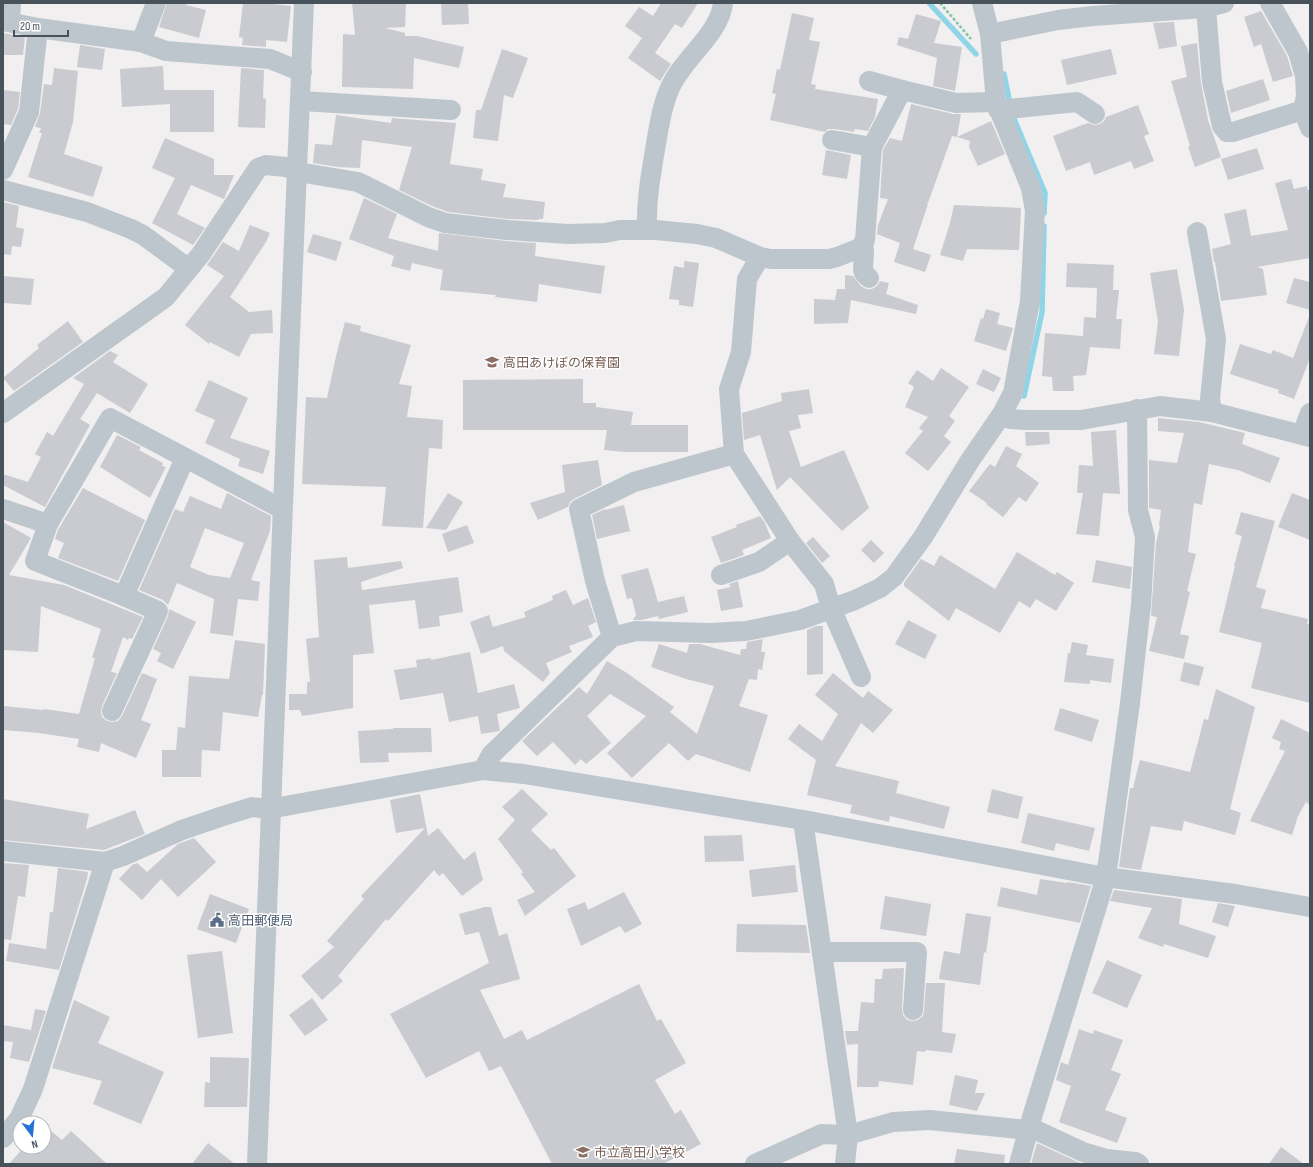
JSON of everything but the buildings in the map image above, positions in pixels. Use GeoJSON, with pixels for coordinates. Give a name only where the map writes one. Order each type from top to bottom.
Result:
{"type":"FeatureCollection","features":[{"type":"Feature","properties":{"kind":"street"},"geometry":{"type":"LineString","coordinates":[[141,42],[156,3]]}},
{"type":"Feature","properties":{"kind":"street"},"geometry":{"type":"LineString","coordinates":[[257,1164],[269,809],[298,172],[304,3]]}},
{"type":"Feature","properties":{"kind":"street"},"geometry":{"type":"LineString","coordinates":[[647,230],[648,188],[660,122],[670,88],[684,64],[712,31],[722,9],[723,3]]}},
{"type":"Feature","properties":{"kind":"street"},"geometry":{"type":"LineString","coordinates":[[483,770],[491,755],[612,636],[636,631],[710,633],[746,631],[800,620],[855,600],[880,588],[894,576],[923,536],[969,462],[1002,414],[1013,393],[1030,301],[1035,211],[1031,188],[1004,107],[982,3]]}},
{"type":"Feature","properties":{"kind":"street"},"geometry":{"type":"LineString","coordinates":[[991,42],[1054,11],[1093,16],[1215,5],[1212,82],[1222,126],[1227,132],[1233,132],[1307,119],[1305,76],[1298,52],[1270,3]]}},
{"type":"Feature","properties":{"kind":"street"},"geometry":{"type":"LineString","coordinates":[[8,15],[38,28],[141,42],[166,51],[270,59],[302,72]]}},
{"type":"Feature","properties":{"kind":"street"},"geometry":{"type":"LineString","coordinates":[[3,170],[29,112],[38,28]]}},
{"type":"Feature","properties":{"kind":"street"},"geometry":{"type":"LineString","coordinates":[[869,81],[956,103],[1004,107],[1076,102],[1095,114]]}},
{"type":"Feature","properties":{"kind":"street"},"geometry":{"type":"LineString","coordinates":[[3,413],[166,297],[201,254],[258,168],[266,165],[286,167],[298,172],[358,182],[428,217],[444,223],[507,230],[568,234],[605,233],[620,230],[647,230],[707,236],[760,257],[771,259],[829,258],[844,255],[860,248],[865,240],[872,147],[902,90]]}},
{"type":"Feature","properties":{"kind":"street"},"geometry":{"type":"LineString","coordinates":[[301,101],[451,110]]}},
{"type":"Feature","properties":{"kind":"street"},"geometry":{"type":"LineString","coordinates":[[832,140],[872,147]]}},
{"type":"Feature","properties":{"kind":"street"},"geometry":{"type":"LineString","coordinates":[[3,190],[87,212],[132,230],[143,235],[181,263],[190,267]]}},
{"type":"Feature","properties":{"kind":"street"},"geometry":{"type":"LineString","coordinates":[[1197,232],[1216,339],[1210,399],[1212,412]]}},
{"type":"Feature","properties":{"kind":"street"},"geometry":{"type":"LineString","coordinates":[[862,244],[864,250],[863,270],[869,278]]}},
{"type":"Feature","properties":{"kind":"street"},"geometry":{"type":"LineString","coordinates":[[760,257],[747,279],[741,352],[729,389],[734,454],[790,541],[824,584],[831,608],[861,677]]}},
{"type":"Feature","properties":{"kind":"street"},"geometry":{"type":"LineString","coordinates":[[1002,414],[1010,418],[1025,420],[1081,420],[1160,406],[1212,412],[1306,436],[1310,413]]}},
{"type":"Feature","properties":{"kind":"street"},"geometry":{"type":"LineString","coordinates":[[1019,1164],[1105,877],[1130,704],[1141,604],[1145,537],[1138,510],[1137,409]]}},
{"type":"Feature","properties":{"kind":"street"},"geometry":{"type":"LineString","coordinates":[[112,711],[158,611],[35,561],[48,524],[110,418],[282,509]]}},
{"type":"Feature","properties":{"kind":"street"},"geometry":{"type":"LineString","coordinates":[[612,636],[595,581],[579,509],[634,482],[734,454]]}},
{"type":"Feature","properties":{"kind":"street"},"geometry":{"type":"LineString","coordinates":[[124,596],[185,458]]}},
{"type":"Feature","properties":{"kind":"street"},"geometry":{"type":"LineString","coordinates":[[3,509],[48,524]]}},
{"type":"Feature","properties":{"kind":"street"},"geometry":{"type":"LineString","coordinates":[[721,575],[759,562],[790,541]]}},
{"type":"Feature","properties":{"kind":"street"},"geometry":{"type":"LineString","coordinates":[[3,851],[105,862],[123,856],[182,830],[252,807],[269,809],[483,770],[524,774],[803,820],[1105,877],[1235,894],[1310,907]]}},
{"type":"Feature","properties":{"kind":"street"},"geometry":{"type":"LineString","coordinates":[[803,820],[848,1135],[844,1164]]}},
{"type":"Feature","properties":{"kind":"street"},"geometry":{"type":"LineString","coordinates":[[3,1138],[19,1119],[33,1089],[105,862]]}},
{"type":"Feature","properties":{"kind":"street"},"geometry":{"type":"LineString","coordinates":[[822,952],[917,952],[913,1010]]}},
{"type":"Feature","properties":{"kind":"street"},"geometry":{"type":"LineString","coordinates":[[756,1164],[822,1134],[848,1135],[893,1122],[930,1120],[1038,1131],[1083,1152],[1139,1164]]}},
{"type":"Feature","properties":{"kind":"path"},"geometry":{"type":"LineString","coordinates":[[940,3],[979,47],[991,42]]}},
{"type":"Feature","properties":{"kind":"waterway"},"geometry":{"type":"LineString","coordinates":[[929,3],[976,54]]}},
{"type":"Feature","properties":{"kind":"waterway"},"geometry":{"type":"LineString","coordinates":[[1004,74],[1012,114],[1045,193],[1044,213]]}},
{"type":"Feature","properties":{"kind":"waterway"},"geometry":{"type":"LineString","coordinates":[[1024,396],[1042,312],[1044,226]]}},
{"type":"Feature","properties":{"kind":"place","name":"高田あけぼの保育園"},"geometry":{"type":"Point","coordinates":[492,362]}},
{"type":"Feature","properties":{"kind":"place","name":"高田郵便局"},"geometry":{"type":"Point","coordinates":[217,920]}},
{"type":"Feature","properties":{"kind":"place","name":"市立高田小学校"},"geometry":{"type":"Point","coordinates":[583,1152]}}]}
